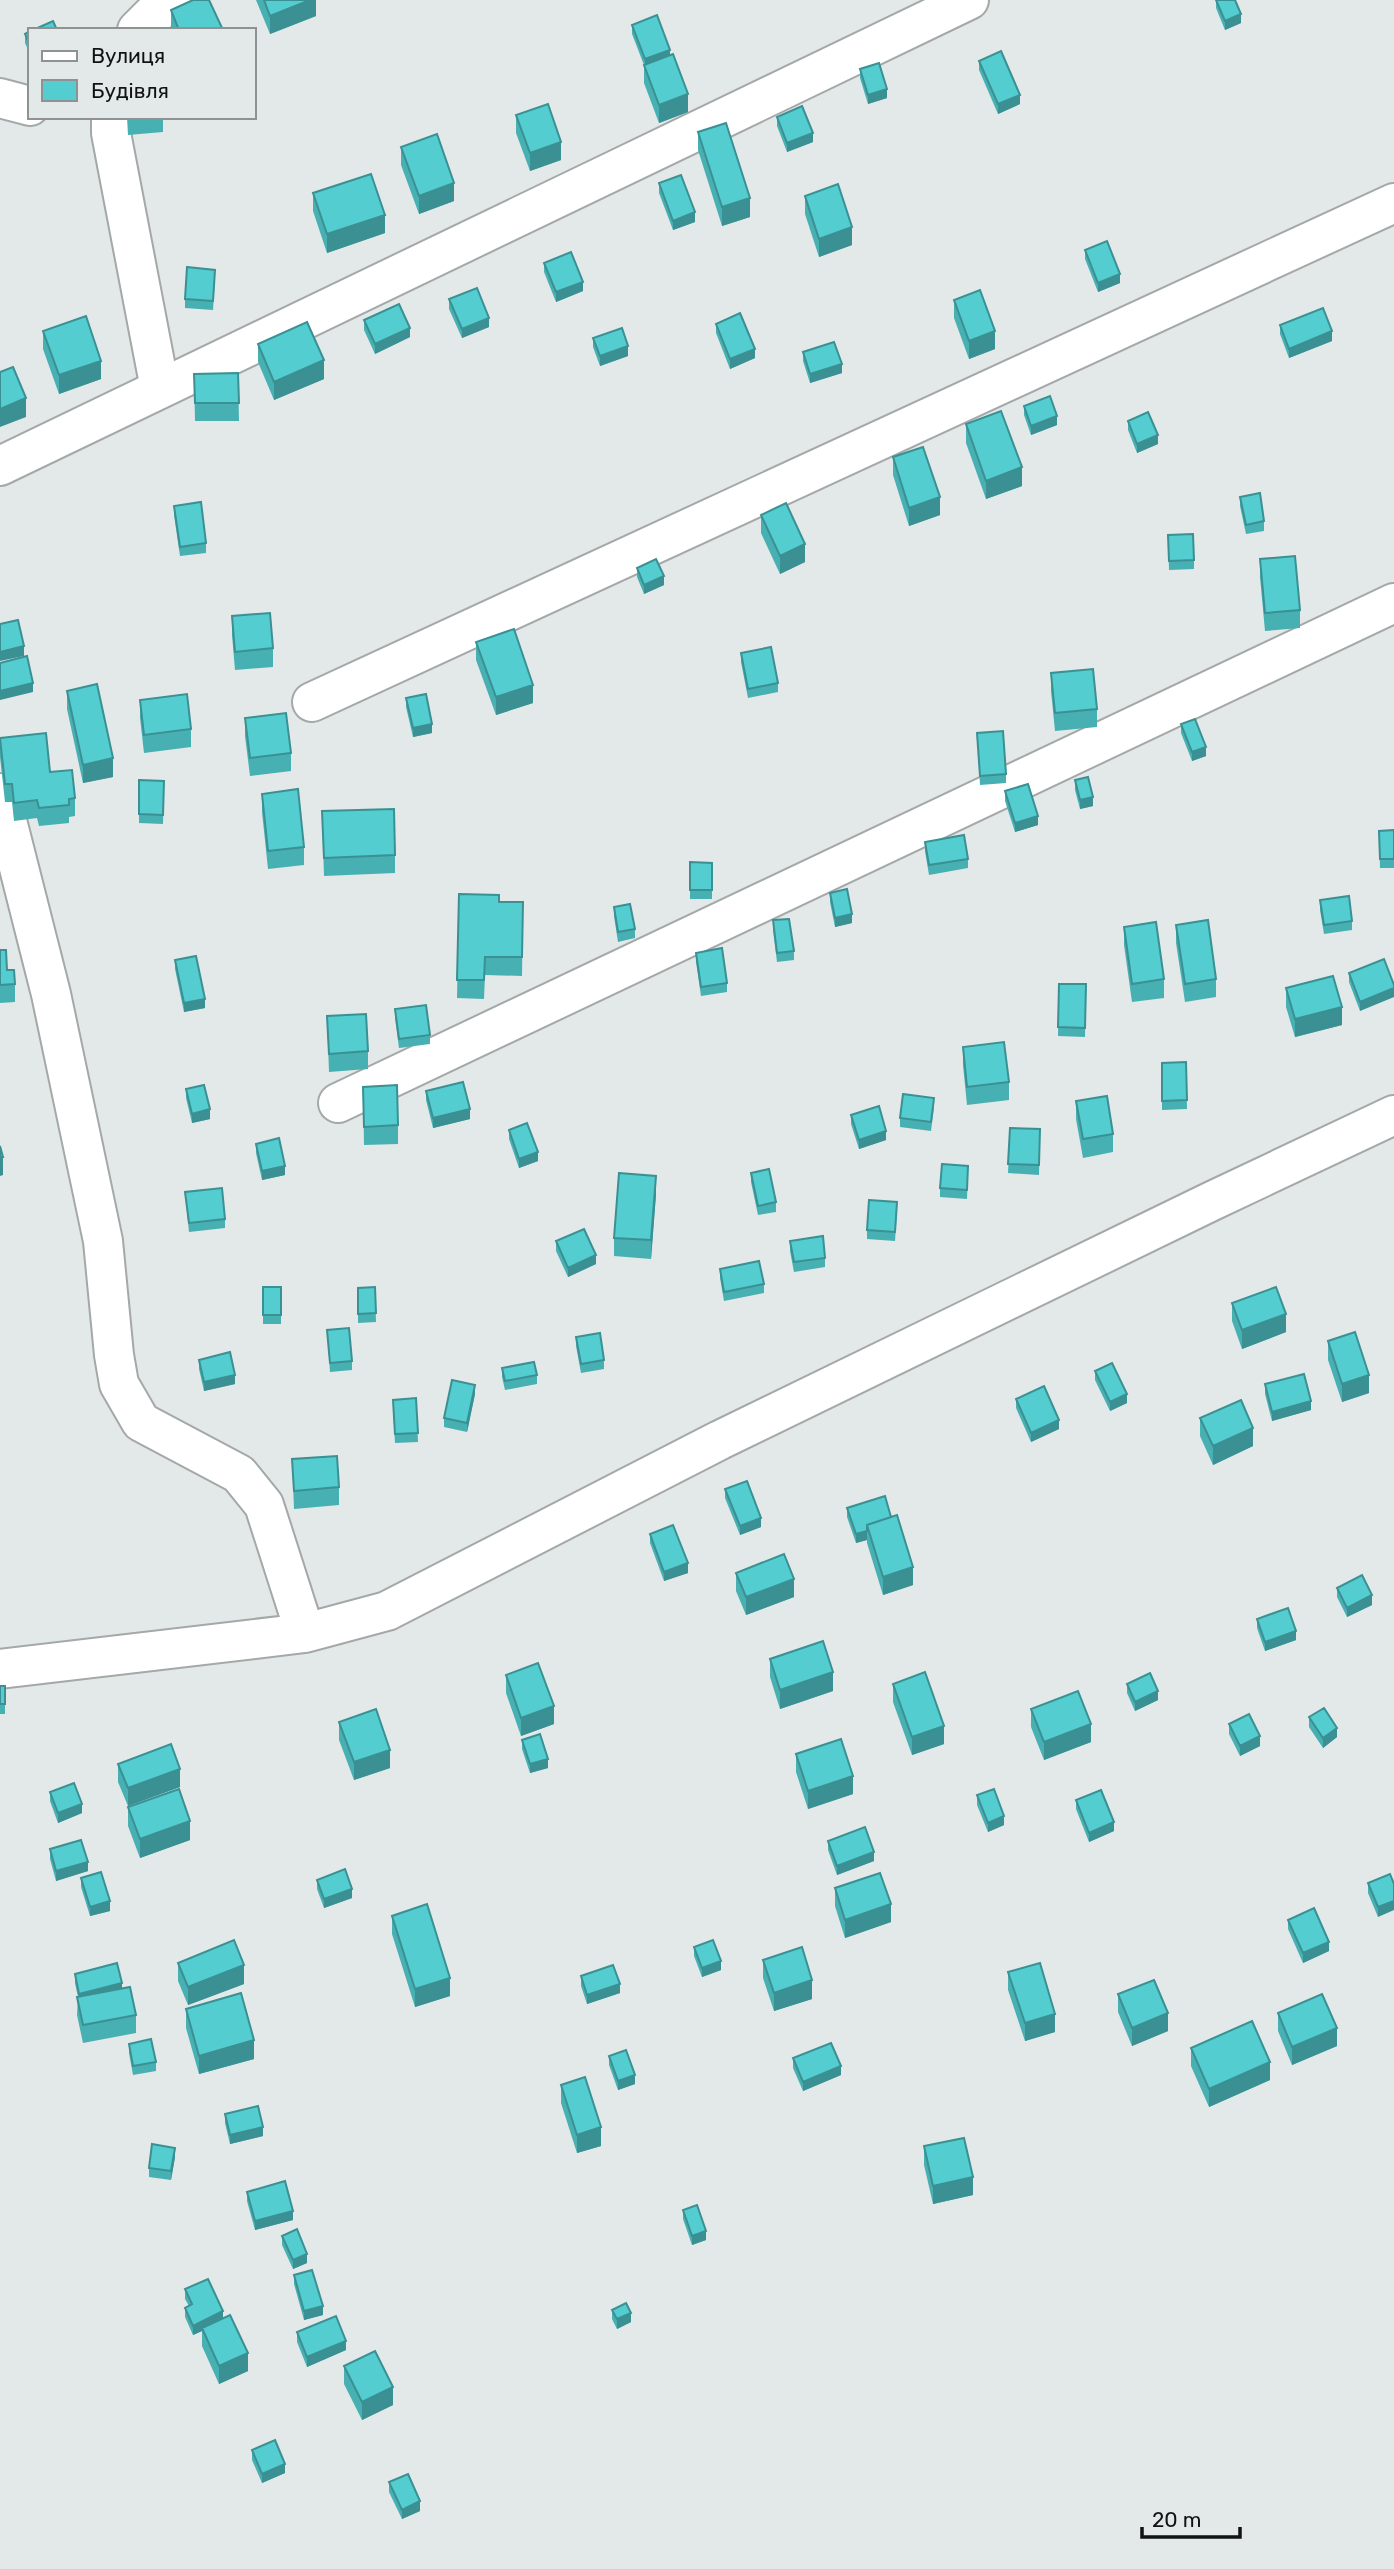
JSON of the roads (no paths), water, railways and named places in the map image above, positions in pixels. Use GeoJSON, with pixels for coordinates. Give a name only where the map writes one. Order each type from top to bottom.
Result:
{"type":"FeatureCollection","features":[{"type":"Feature","properties":{"kind":"street"},"geometry":{"type":"LineString","coordinates":[[139,28],[152,15],[179,0]]}},
{"type":"Feature","properties":{"kind":"street"},"geometry":{"type":"LineString","coordinates":[[0,466],[969,0]]}},
{"type":"Feature","properties":{"kind":"street"},"geometry":{"type":"LineString","coordinates":[[0,98],[28,105]]}},
{"type":"Feature","properties":{"kind":"street"},"geometry":{"type":"LineString","coordinates":[[107,123],[160,389]]}},
{"type":"Feature","properties":{"kind":"street"},"geometry":{"type":"LineString","coordinates":[[312,702],[1394,203]]}},
{"type":"Feature","properties":{"kind":"street"},"geometry":{"type":"LineString","coordinates":[[338,1103],[1394,603]]}},
{"type":"Feature","properties":{"kind":"street"},"geometry":{"type":"LineString","coordinates":[[0,793],[51,994],[103,1241],[119,1384],[141,1422],[239,1474],[264,1505],[305,1633]]}},
{"type":"Feature","properties":{"kind":"street"},"geometry":{"type":"LineString","coordinates":[[0,1669],[305,1633],[387,1611],[733,1434],[1394,1115]]}}]}
